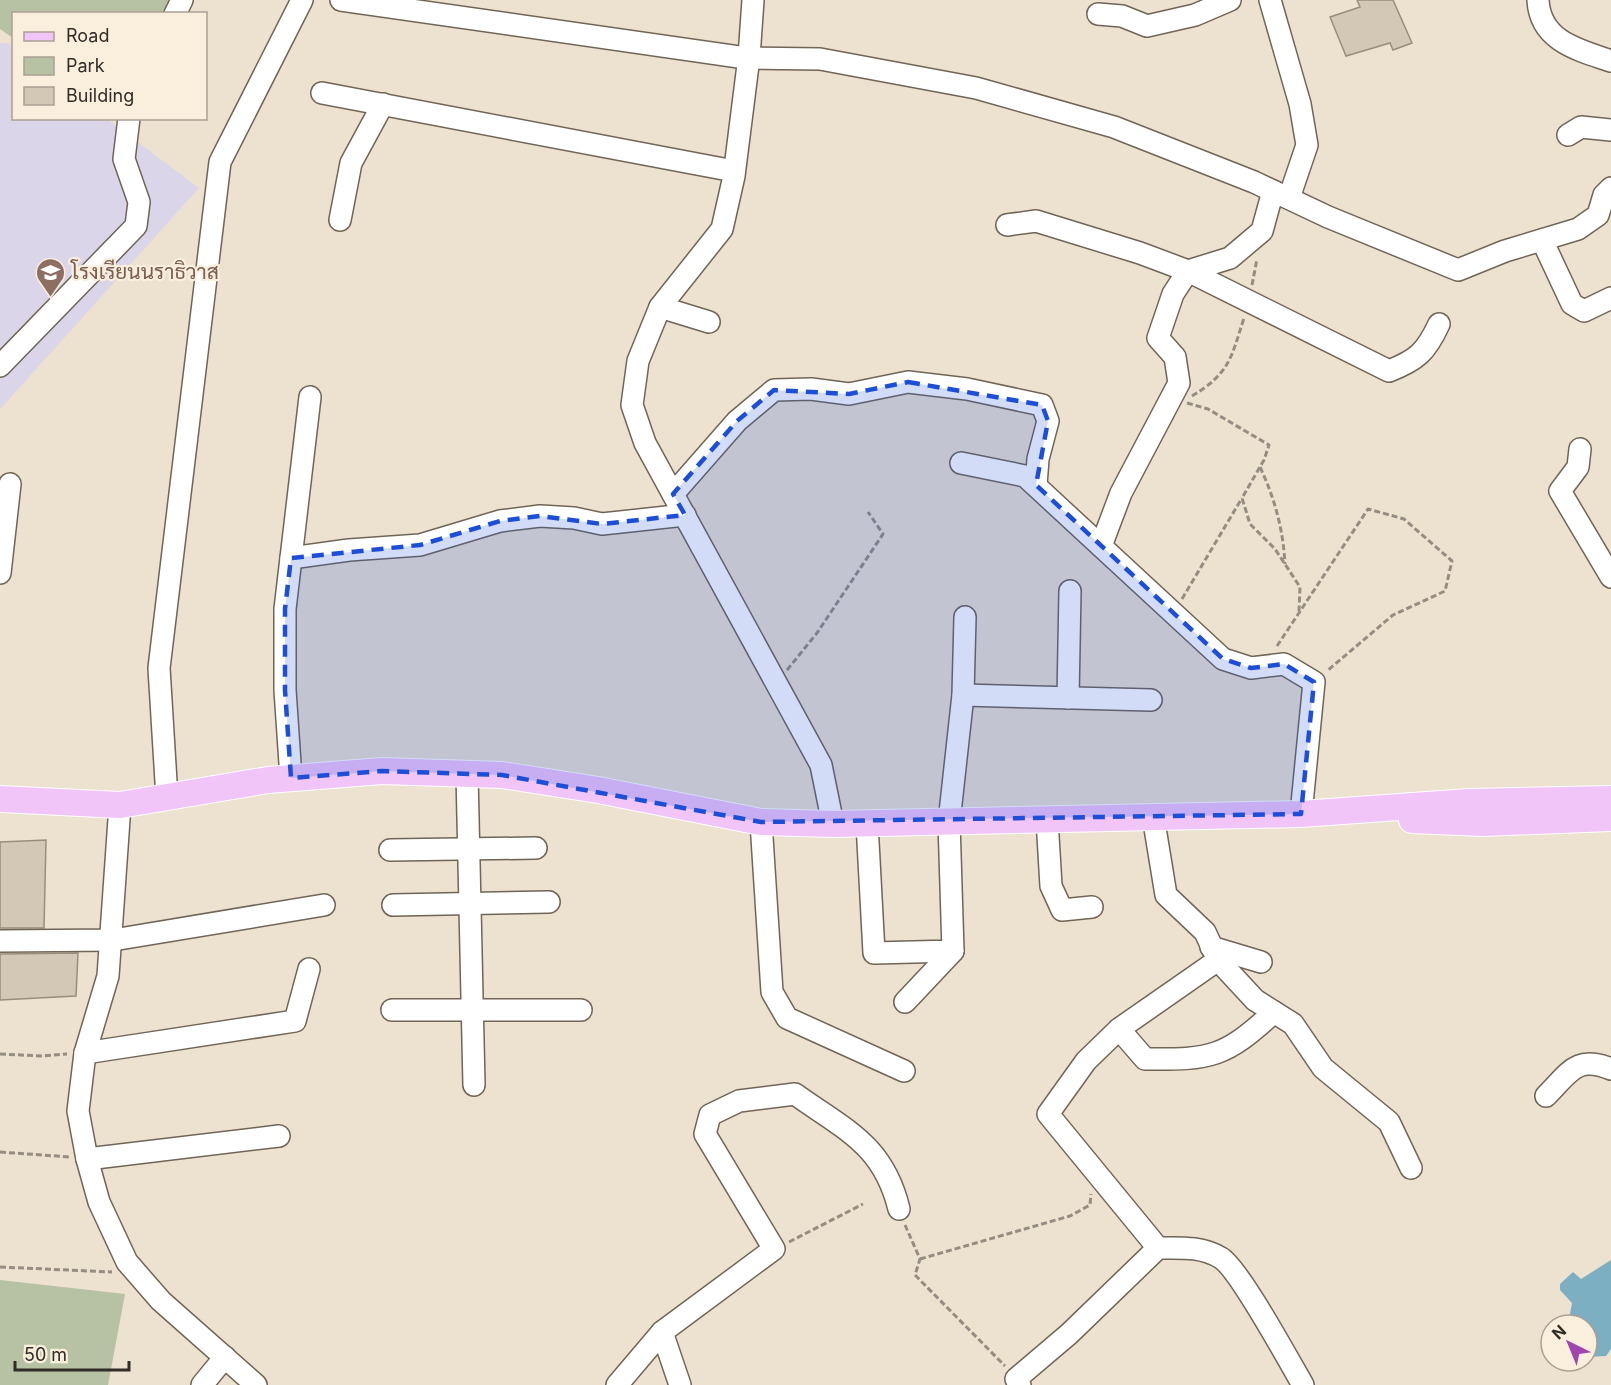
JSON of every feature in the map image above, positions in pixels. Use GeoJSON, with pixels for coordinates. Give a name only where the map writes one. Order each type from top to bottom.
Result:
{"type":"FeatureCollection","features":[{"type":"Feature","properties":{"kind":"main road"},"geometry":{"type":"LineString","coordinates":[[0,800],[120,805],[291,778],[382,771],[502,775],[598,790],[761,822],[833,824],[1532,810],[1611,799]]}},
{"type":"Feature","properties":{"kind":"main road"},"geometry":{"type":"LineString","coordinates":[[1532,810],[1581,820],[1611,830]]}},
{"type":"Feature","properties":{"kind":"main road"},"geometry":{"type":"LineString","coordinates":[[1581,820],[1611,818]]}},
{"type":"Feature","properties":{"kind":"street"},"geometry":{"type":"LineString","coordinates":[[167,798],[159,668],[220,162],[302,0]]}},
{"type":"Feature","properties":{"kind":"street"},"geometry":{"type":"LineString","coordinates":[[340,0],[600,39],[749,57],[820,59],[976,88],[1114,127],[1281,194],[1458,270],[1578,229],[1598,214],[1604,195],[1611,188]]}},
{"type":"Feature","properties":{"kind":"street"},"geometry":{"type":"LineString","coordinates":[[753,0],[749,57],[734,171],[722,229],[660,307],[638,362],[632,405],[645,443],[821,765],[833,824]]}},
{"type":"Feature","properties":{"kind":"street"},"geometry":{"type":"LineString","coordinates":[[1098,14],[1122,16],[1147,26],[1196,15],[1230,0]]}},
{"type":"Feature","properties":{"kind":"street"},"geometry":{"type":"LineString","coordinates":[[1101,546],[1121,493],[1179,383],[1175,357],[1158,338],[1173,294],[1188,271],[1230,258],[1262,231],[1307,145],[1300,104],[1270,0]]}},
{"type":"Feature","properties":{"kind":"street"},"geometry":{"type":"LineString","coordinates":[[1538,0],[1539,13],[1556,39],[1611,61]]}},
{"type":"Feature","properties":{"kind":"street"},"geometry":{"type":"LineString","coordinates":[[322,93],[734,171]]}},
{"type":"Feature","properties":{"kind":"street"},"geometry":{"type":"LineString","coordinates":[[340,220],[351,163],[383,104]]}},
{"type":"Feature","properties":{"kind":"street"},"geometry":{"type":"LineString","coordinates":[[0,366],[136,226],[140,202],[123,159],[129,120]]}},
{"type":"Feature","properties":{"kind":"street"},"geometry":{"type":"LineString","coordinates":[[1568,135],[1581,127],[1611,130]]}},
{"type":"Feature","properties":{"kind":"street"},"geometry":{"type":"LineString","coordinates":[[1007,225],[1036,221],[1140,253],[1188,271],[1389,371],[1414,361],[1429,344],[1439,324]]}},
{"type":"Feature","properties":{"kind":"street"},"geometry":{"type":"LineString","coordinates":[[1542,240],[1572,304],[1584,311],[1611,298]]}},
{"type":"Feature","properties":{"kind":"street"},"geometry":{"type":"LineString","coordinates":[[660,307],[708,322]]}},
{"type":"Feature","properties":{"kind":"street"},"geometry":{"type":"LineString","coordinates":[[673,494],[737,420],[774,390],[811,389],[849,394],[908,382],[967,389],[1042,405],[1048,421],[1038,459],[1036,485]]}},
{"type":"Feature","properties":{"kind":"street"},"geometry":{"type":"LineString","coordinates":[[291,778],[285,690],[285,609],[310,397]]}},
{"type":"Feature","properties":{"kind":"street"},"geometry":{"type":"LineString","coordinates":[[1580,449],[1578,467],[1560,491],[1611,577]]}},
{"type":"Feature","properties":{"kind":"street"},"geometry":{"type":"LineString","coordinates":[[961,463],[1025,476],[1223,659],[1251,668],[1284,664],[1314,682],[1301,814]]}},
{"type":"Feature","properties":{"kind":"street"},"geometry":{"type":"LineString","coordinates":[[0,573],[10,484]]}},
{"type":"Feature","properties":{"kind":"street"},"geometry":{"type":"LineString","coordinates":[[291,558],[349,550],[420,545],[500,521],[540,516],[574,518],[602,524],[685,515]]}},
{"type":"Feature","properties":{"kind":"street"},"geometry":{"type":"LineString","coordinates":[[1068,698],[1070,591]]}},
{"type":"Feature","properties":{"kind":"street"},"geometry":{"type":"LineString","coordinates":[[905,1002],[953,951],[949,822],[963,695],[965,617]]}},
{"type":"Feature","properties":{"kind":"street"},"geometry":{"type":"LineString","coordinates":[[963,695],[1151,700]]}},
{"type":"Feature","properties":{"kind":"street"},"geometry":{"type":"LineString","coordinates":[[467,774],[474,1085]]}},
{"type":"Feature","properties":{"kind":"street"},"geometry":{"type":"LineString","coordinates":[[120,805],[108,976],[85,1053],[78,1111],[87,1159],[99,1202],[127,1262],[161,1301],[256,1385]]}},
{"type":"Feature","properties":{"kind":"street"},"geometry":{"type":"LineString","coordinates":[[1153,816],[1166,895],[1205,932],[1214,953],[1255,1000],[1293,1024],[1323,1068],[1389,1122],[1411,1168]]}},
{"type":"Feature","properties":{"kind":"street"},"geometry":{"type":"LineString","coordinates":[[1047,819],[1051,886],[1062,910],[1092,908]]}},
{"type":"Feature","properties":{"kind":"street"},"geometry":{"type":"LineString","coordinates":[[761,822],[772,992],[787,1018],[904,1071]]}},
{"type":"Feature","properties":{"kind":"street"},"geometry":{"type":"LineString","coordinates":[[867,824],[874,953],[953,951]]}},
{"type":"Feature","properties":{"kind":"street"},"geometry":{"type":"LineString","coordinates":[[390,850],[536,848]]}},
{"type":"Feature","properties":{"kind":"street"},"geometry":{"type":"LineString","coordinates":[[393,905],[549,902]]}},
{"type":"Feature","properties":{"kind":"street"},"geometry":{"type":"LineString","coordinates":[[0,941],[112,940],[324,905]]}},
{"type":"Feature","properties":{"kind":"street"},"geometry":{"type":"LineString","coordinates":[[1158,1248],[1048,1114],[1086,1061],[1119,1029],[1214,953],[1261,962]]}},
{"type":"Feature","properties":{"kind":"street"},"geometry":{"type":"LineString","coordinates":[[85,1053],[295,1021],[309,969]]}},
{"type":"Feature","properties":{"kind":"street"},"geometry":{"type":"LineString","coordinates":[[392,1010],[581,1010]]}},
{"type":"Feature","properties":{"kind":"street"},"geometry":{"type":"LineString","coordinates":[[1119,1029],[1145,1059],[1190,1060],[1227,1051],[1274,1012]]}},
{"type":"Feature","properties":{"kind":"street"},"geometry":{"type":"LineString","coordinates":[[1546,1096],[1576,1066],[1593,1062],[1611,1069]]}},
{"type":"Feature","properties":{"kind":"street"},"geometry":{"type":"LineString","coordinates":[[617,1385],[662,1332],[774,1250],[705,1134],[710,1115],[739,1101],[795,1094],[857,1136],[876,1158],[893,1185],[899,1209]]}},
{"type":"Feature","properties":{"kind":"street"},"geometry":{"type":"LineString","coordinates":[[87,1159],[279,1136]]}},
{"type":"Feature","properties":{"kind":"street"},"geometry":{"type":"LineString","coordinates":[[1018,1382],[1158,1248],[1200,1249],[1223,1259],[1244,1288],[1303,1385]]}},
{"type":"Feature","properties":{"kind":"street"},"geometry":{"type":"LineString","coordinates":[[662,1332],[680,1385]]}},
{"type":"Feature","properties":{"kind":"street"},"geometry":{"type":"LineString","coordinates":[[202,1385],[225,1357]]}},
{"type":"Feature","properties":{"kind":"path"},"geometry":{"type":"LineString","coordinates":[[1173,613],[1242,498],[1269,445],[1208,409],[1182,402],[1205,388],[1229,365],[1249,303],[1262,231]]}},
{"type":"Feature","properties":{"kind":"path"},"geometry":{"type":"LineString","coordinates":[[1260,466],[1274,496],[1284,540],[1285,566]]}},
{"type":"Feature","properties":{"kind":"path"},"geometry":{"type":"LineString","coordinates":[[1242,498],[1250,524],[1275,549],[1300,587],[1299,613]]}},
{"type":"Feature","properties":{"kind":"path"},"geometry":{"type":"LineString","coordinates":[[1264,666],[1368,509],[1404,519],[1452,561],[1445,591],[1393,615],[1314,682]]}},
{"type":"Feature","properties":{"kind":"path"},"geometry":{"type":"LineString","coordinates":[[777,683],[817,633],[883,534],[868,512]]}},
{"type":"Feature","properties":{"kind":"path"},"geometry":{"type":"LineString","coordinates":[[0,1054],[42,1056],[85,1053]]}},
{"type":"Feature","properties":{"kind":"path"},"geometry":{"type":"LineString","coordinates":[[0,1152],[87,1159]]}},
{"type":"Feature","properties":{"kind":"path"},"geometry":{"type":"LineString","coordinates":[[920,1259],[1070,1216],[1090,1205],[1091,1167]]}},
{"type":"Feature","properties":{"kind":"path"},"geometry":{"type":"LineString","coordinates":[[774,1250],[863,1204]]}},
{"type":"Feature","properties":{"kind":"path"},"geometry":{"type":"LineString","coordinates":[[899,1209],[920,1259],[915,1275],[973,1331],[1018,1382]]}},
{"type":"Feature","properties":{"kind":"path"},"geometry":{"type":"LineString","coordinates":[[0,1267],[136,1274]]}},
{"type":"Feature","properties":{"kind":"highlighted area"},"geometry":{"type":"Polygon","coordinates":[[[908,382],[1042,405],[1048,421],[1036,485],[1223,659],[1251,668],[1284,664],[1314,682],[1301,814],[761,822],[502,775],[382,771],[291,778],[285,690],[285,609],[291,558],[420,545],[500,521],[540,516],[602,524],[685,515],[673,494],[737,421],[774,390],[849,394],[908,382]]]}},
{"type":"Feature","properties":{"kind":"shaded area","name":"โรงเรียนนราธิวาส"},"geometry":{"type":"Polygon","coordinates":[[[0,43],[8,43],[12,47],[12,120],[108,120],[199,188],[0,409],[0,43]]]}},
{"type":"Feature","properties":{"kind":"green space"},"geometry":{"type":"Polygon","coordinates":[[[0,0],[178,0],[167,12],[12,12],[12,37],[0,29],[0,0]]]}},
{"type":"Feature","properties":{"kind":"green space"},"geometry":{"type":"Polygon","coordinates":[[[0,1280],[125,1294],[108,1385],[0,1385],[0,1280]]]}},
{"type":"Feature","properties":{"kind":"water"},"geometry":{"type":"Polygon","coordinates":[[[1611,1260],[1611,1349],[1606,1356],[1599,1356],[1599,1313],[1570,1313],[1572,1303],[1560,1290],[1560,1284],[1573,1272],[1581,1279],[1611,1260]]]}},
{"type":"Feature","properties":{"kind":"building"},"geometry":{"type":"Polygon","coordinates":[[[1357,0],[1393,0],[1412,43],[1393,50],[1390,43],[1346,56],[1330,17],[1360,7],[1357,0]]]}},
{"type":"Feature","properties":{"kind":"building"},"geometry":{"type":"Polygon","coordinates":[[[46,840],[44,928],[0,928],[0,842],[46,840]]]}},
{"type":"Feature","properties":{"kind":"building"},"geometry":{"type":"Polygon","coordinates":[[[78,953],[76,996],[0,1000],[0,954],[78,953]]]}},
{"type":"Feature","properties":{"kind":"place","name":"โรงเรียนนราธิวาส"},"geometry":{"type":"Point","coordinates":[50,298]}}]}
